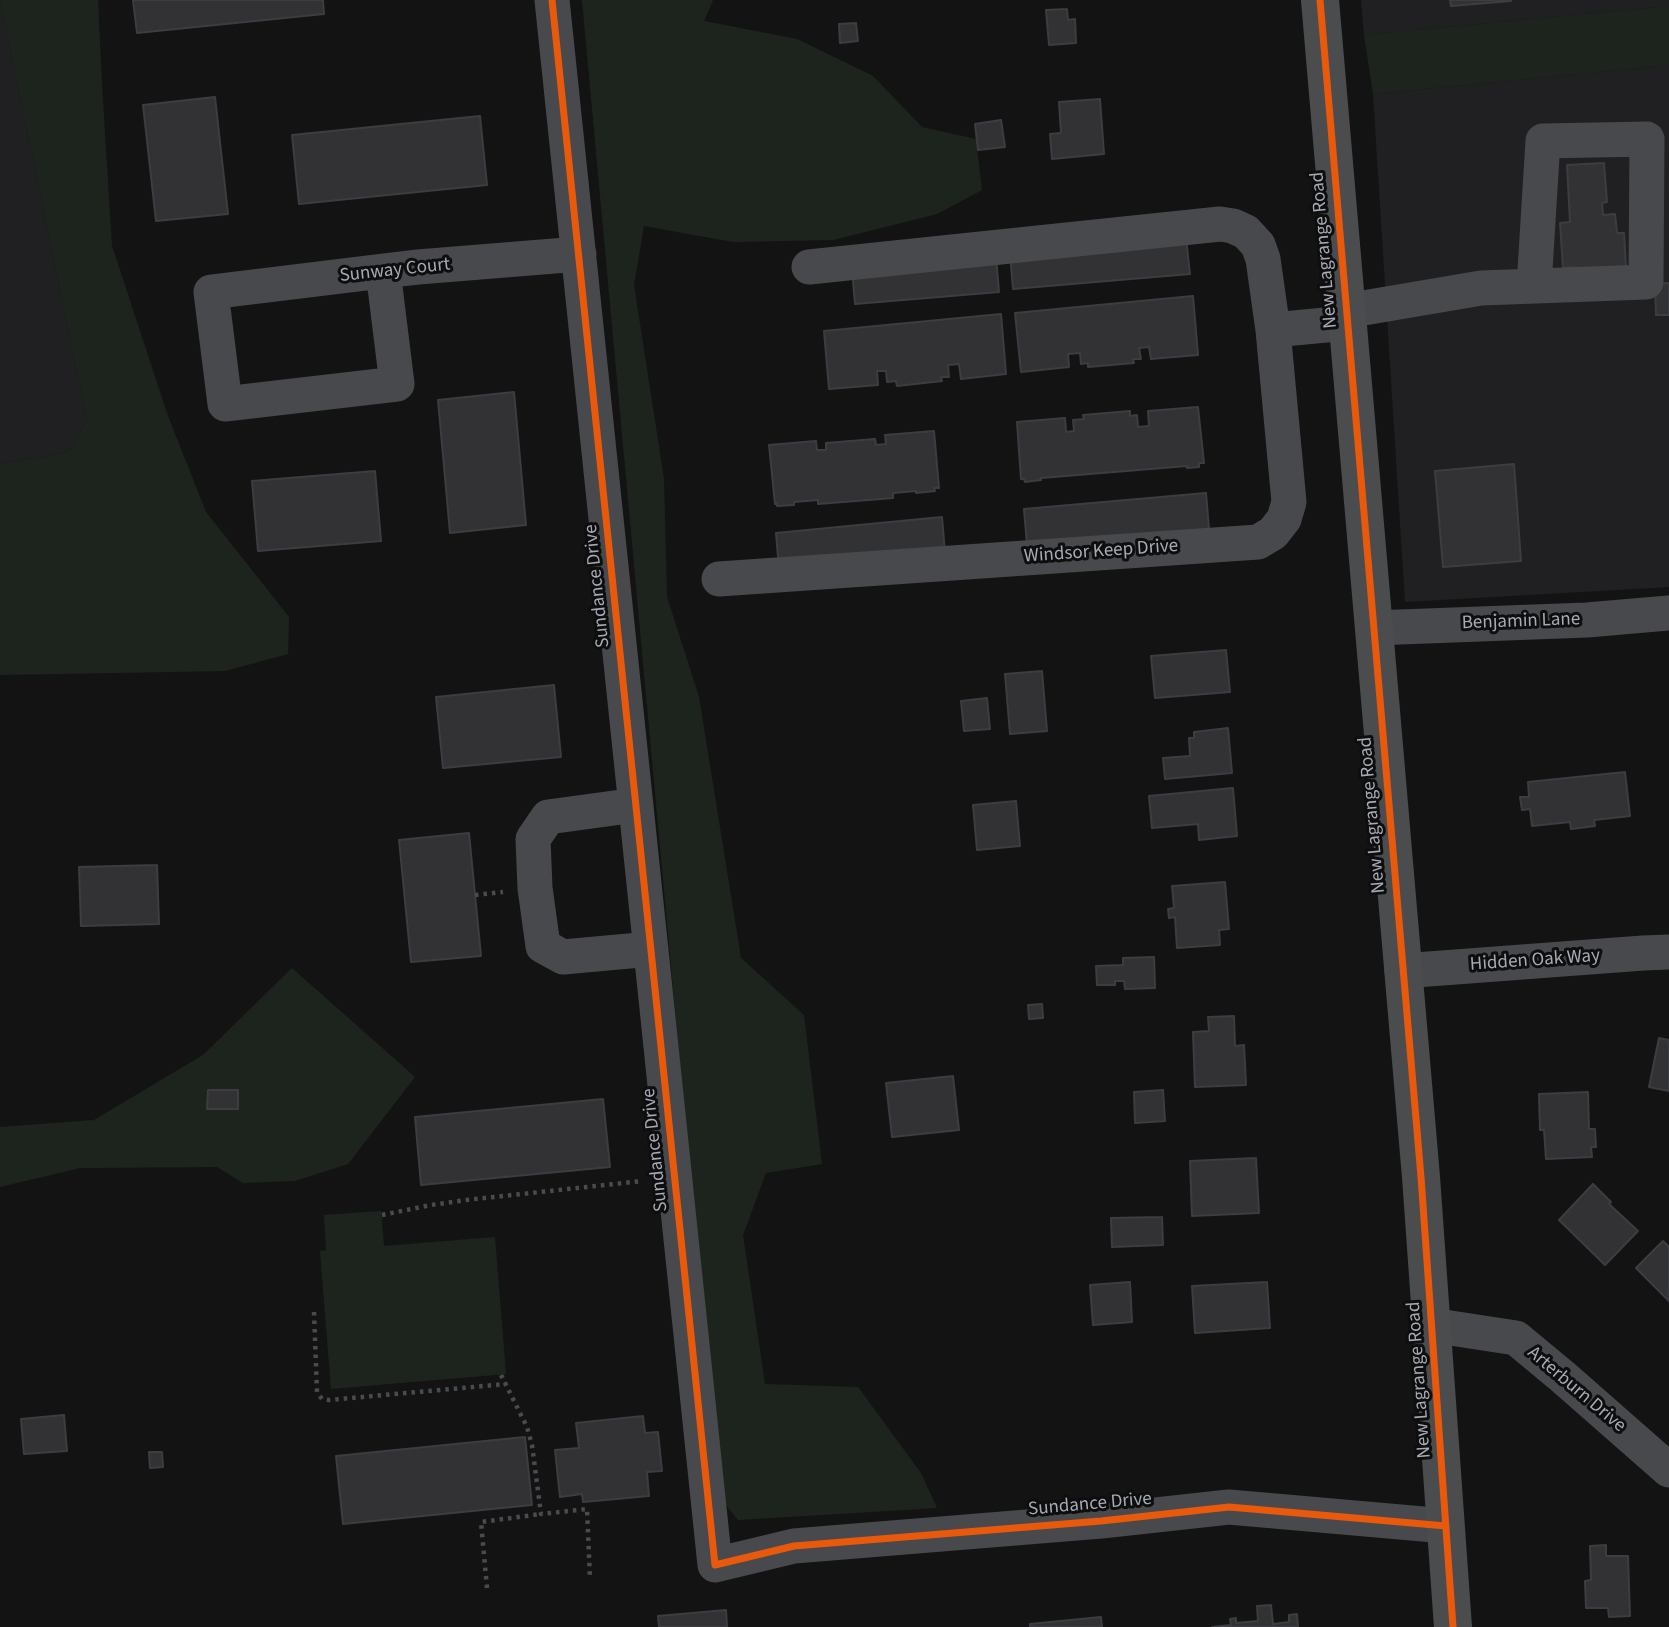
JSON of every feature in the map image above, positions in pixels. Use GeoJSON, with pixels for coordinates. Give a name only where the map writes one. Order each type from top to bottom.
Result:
{"type":"FeatureCollection","features":[{"type":"Feature","properties":{"kind":"main road","name":"New Lagrange Road"},"geometry":{"type":"LineString","coordinates":[[1320,0],[1421,1177],[1454,1627]]}},
{"type":"Feature","properties":{"kind":"street","name":"Sundance Drive"},"geometry":{"type":"LineString","coordinates":[[552,0],[715,1564],[794,1546],[1101,1521],[1229,1507],[1446,1526]]}},
{"type":"Feature","properties":{"kind":"street"},"geometry":{"type":"LineString","coordinates":[[1273,330],[1481,288],[1646,282],[1647,139],[1543,141],[1534,286]]}},
{"type":"Feature","properties":{"kind":"street","name":"Windsor Keep Drive"},"geometry":{"type":"LineString","coordinates":[[719,579],[1258,542],[1273,533],[1284,519],[1289,502],[1273,330],[1263,259],[1258,245],[1246,232],[1220,224],[809,267]]}},
{"type":"Feature","properties":{"kind":"street","name":"Sunway Court"},"geometry":{"type":"LineString","coordinates":[[383,271],[397,384],[225,404],[211,292],[383,271],[579,254]]}},
{"type":"Feature","properties":{"kind":"street","name":"Benjamin Lane"},"geometry":{"type":"LineString","coordinates":[[1373,628],[1587,620],[1669,613]]}},
{"type":"Feature","properties":{"kind":"street"},"geometry":{"type":"LineString","coordinates":[[636,805],[548,817],[533,839],[535,888],[543,946],[563,957],[651,949]]}},
{"type":"Feature","properties":{"kind":"street","name":"Hidden Oak Way"},"geometry":{"type":"LineString","coordinates":[[1402,971],[1669,953]]}},
{"type":"Feature","properties":{"kind":"street","name":"Arterburn Drive"},"geometry":{"type":"LineString","coordinates":[[1432,1325],[1516,1338],[1669,1470]]}},
{"type":"Feature","properties":{"kind":"path"},"geometry":{"type":"LineString","coordinates":[[382,1215],[466,1200],[674,1179]]}},
{"type":"Feature","properties":{"kind":"path"},"geometry":{"type":"LineString","coordinates":[[314,1312],[317,1392],[323,1399],[506,1384]]}},
{"type":"Feature","properties":{"kind":"path"},"geometry":{"type":"LineString","coordinates":[[501,1375],[530,1435],[541,1514]]}},
{"type":"Feature","properties":{"kind":"path"},"geometry":{"type":"LineString","coordinates":[[487,1587],[481,1522],[587,1509],[590,1579]]}},
{"type":"Feature","properties":{"kind":"shaded area"},"geometry":{"type":"Polygon","coordinates":[[[0,0],[87,421],[69,452],[0,464],[0,0]]]}},
{"type":"Feature","properties":{"kind":"shaded area"},"geometry":{"type":"Polygon","coordinates":[[[0,0],[98,0],[112,246],[168,416],[206,512],[289,617],[288,654],[225,671],[0,675],[0,464],[69,452],[87,421],[0,0]]]}},
{"type":"Feature","properties":{"kind":"shaded area"},"geometry":{"type":"Polygon","coordinates":[[[582,0],[713,0],[704,21],[797,39],[873,76],[922,127],[976,139],[982,190],[937,214],[833,240],[733,242],[644,226],[634,285],[664,479],[667,597],[699,697],[741,958],[804,1015],[822,1164],[766,1173],[743,1235],[765,1384],[858,1387],[921,1473],[937,1508],[738,1520],[720,1498],[582,0]]]}},
{"type":"Feature","properties":{"kind":"shaded area"},"geometry":{"type":"Polygon","coordinates":[[[1361,0],[1669,0],[1669,6],[1364,35],[1361,0]]]}},
{"type":"Feature","properties":{"kind":"shaded area"},"geometry":{"type":"Polygon","coordinates":[[[1669,6],[1669,65],[1373,94],[1364,35],[1669,6]]]}},
{"type":"Feature","properties":{"kind":"shaded area"},"geometry":{"type":"Polygon","coordinates":[[[1669,65],[1669,587],[1405,602],[1373,94],[1669,65]]]}},
{"type":"Feature","properties":{"kind":"shaded area"},"geometry":{"type":"Polygon","coordinates":[[[292,968],[415,1077],[348,1164],[295,1181],[243,1183],[217,1167],[80,1168],[0,1187],[0,1127],[94,1120],[203,1055],[292,968]]]}},
{"type":"Feature","properties":{"kind":"shaded area"},"geometry":{"type":"Polygon","coordinates":[[[381,1211],[384,1246],[495,1237],[506,1374],[331,1389],[320,1251],[326,1250],[324,1215],[381,1211]]]}},
{"type":"Feature","properties":{"kind":"building"},"geometry":{"type":"Polygon","coordinates":[[[133,0],[323,0],[324,14],[137,33],[133,0]]]}},
{"type":"Feature","properties":{"kind":"building"},"geometry":{"type":"Polygon","coordinates":[[[1450,0],[1511,0],[1511,1],[1451,6],[1450,0]]]}},
{"type":"Feature","properties":{"kind":"building"},"geometry":{"type":"Polygon","coordinates":[[[1067,9],[1068,20],[1075,19],[1076,43],[1049,45],[1046,10],[1067,9]]]}},
{"type":"Feature","properties":{"kind":"building"},"geometry":{"type":"Polygon","coordinates":[[[856,23],[858,41],[840,43],[839,24],[856,23]]]}},
{"type":"Feature","properties":{"kind":"building"},"geometry":{"type":"Polygon","coordinates":[[[215,97],[228,214],[156,221],[143,105],[215,97]]]}},
{"type":"Feature","properties":{"kind":"building"},"geometry":{"type":"Polygon","coordinates":[[[1100,99],[1104,154],[1052,159],[1050,134],[1061,133],[1059,102],[1100,99]]]}},
{"type":"Feature","properties":{"kind":"building"},"geometry":{"type":"Polygon","coordinates":[[[480,116],[487,185],[299,204],[292,135],[480,116]]]}},
{"type":"Feature","properties":{"kind":"building"},"geometry":{"type":"Polygon","coordinates":[[[1001,120],[1005,147],[978,150],[975,124],[1001,120]]]}},
{"type":"Feature","properties":{"kind":"building"},"geometry":{"type":"Polygon","coordinates":[[[1604,163],[1607,202],[1602,203],[1603,215],[1615,214],[1617,233],[1624,233],[1626,269],[1573,273],[1572,267],[1563,268],[1560,223],[1570,222],[1567,165],[1604,163]]]}},
{"type":"Feature","properties":{"kind":"building"},"geometry":{"type":"Polygon","coordinates":[[[1186,238],[1190,274],[1013,289],[1010,254],[1186,238]]]}},
{"type":"Feature","properties":{"kind":"building"},"geometry":{"type":"Polygon","coordinates":[[[996,257],[999,292],[855,304],[852,269],[996,257]]]}},
{"type":"Feature","properties":{"kind":"building"},"geometry":{"type":"Polygon","coordinates":[[[1669,283],[1669,315],[1656,315],[1655,284],[1669,283]]]}},
{"type":"Feature","properties":{"kind":"building"},"geometry":{"type":"Polygon","coordinates":[[[1193,296],[1198,355],[1151,359],[1149,347],[1139,348],[1141,359],[1133,359],[1134,363],[1088,367],[1088,363],[1081,364],[1080,353],[1068,354],[1069,367],[1021,372],[1015,313],[1193,296]]]}},
{"type":"Feature","properties":{"kind":"building"},"geometry":{"type":"Polygon","coordinates":[[[1001,314],[1006,374],[961,379],[959,364],[948,365],[949,377],[941,377],[942,381],[897,386],[896,381],[887,382],[886,371],[877,371],[878,385],[829,389],[824,331],[1001,314]]]}},
{"type":"Feature","properties":{"kind":"building"},"geometry":{"type":"Polygon","coordinates":[[[514,392],[526,525],[450,533],[438,400],[514,392]]]}},
{"type":"Feature","properties":{"kind":"building"},"geometry":{"type":"Polygon","coordinates":[[[1198,407],[1204,463],[1199,463],[1199,467],[1041,478],[1025,482],[1021,479],[1017,422],[1065,418],[1066,432],[1074,431],[1073,420],[1084,419],[1083,415],[1130,411],[1130,416],[1137,415],[1138,427],[1149,426],[1148,411],[1198,407]]]}},
{"type":"Feature","properties":{"kind":"building"},"geometry":{"type":"Polygon","coordinates":[[[934,431],[939,488],[934,488],[935,491],[893,493],[893,498],[818,504],[818,500],[794,502],[794,505],[775,504],[769,445],[816,441],[817,450],[826,450],[826,443],[875,439],[876,445],[886,444],[885,435],[934,431]]]}},
{"type":"Feature","properties":{"kind":"building"},"geometry":{"type":"Polygon","coordinates":[[[1514,464],[1521,561],[1443,567],[1435,471],[1514,464]]]}},
{"type":"Feature","properties":{"kind":"building"},"geometry":{"type":"Polygon","coordinates":[[[375,471],[381,541],[258,551],[252,481],[375,471]]]}},
{"type":"Feature","properties":{"kind":"building"},"geometry":{"type":"Polygon","coordinates":[[[1206,493],[1209,529],[1027,545],[1024,509],[1206,493]]]}},
{"type":"Feature","properties":{"kind":"building"},"geometry":{"type":"Polygon","coordinates":[[[942,517],[945,553],[779,568],[776,533],[942,517]]]}},
{"type":"Feature","properties":{"kind":"building"},"geometry":{"type":"Polygon","coordinates":[[[1226,650],[1230,692],[1155,698],[1151,656],[1226,650]]]}},
{"type":"Feature","properties":{"kind":"building"},"geometry":{"type":"Polygon","coordinates":[[[1042,671],[1047,731],[1010,734],[1005,674],[1042,671]]]}},
{"type":"Feature","properties":{"kind":"building"},"geometry":{"type":"Polygon","coordinates":[[[554,685],[561,757],[443,768],[436,697],[554,685]]]}},
{"type":"Feature","properties":{"kind":"building"},"geometry":{"type":"Polygon","coordinates":[[[987,698],[990,729],[964,731],[961,701],[987,698]]]}},
{"type":"Feature","properties":{"kind":"building"},"geometry":{"type":"Polygon","coordinates":[[[1228,728],[1232,773],[1165,779],[1163,758],[1190,756],[1189,738],[1194,738],[1194,732],[1228,728]]]}},
{"type":"Feature","properties":{"kind":"building"},"geometry":{"type":"Polygon","coordinates":[[[1625,772],[1630,816],[1594,820],[1595,826],[1571,829],[1570,822],[1532,826],[1530,809],[1522,810],[1520,797],[1529,797],[1528,782],[1625,772]]]}},
{"type":"Feature","properties":{"kind":"building"},"geometry":{"type":"Polygon","coordinates":[[[1233,788],[1237,836],[1199,840],[1198,824],[1152,828],[1149,796],[1233,788]]]}},
{"type":"Feature","properties":{"kind":"building"},"geometry":{"type":"Polygon","coordinates":[[[1016,801],[1020,846],[977,850],[973,805],[1016,801]]]}},
{"type":"Feature","properties":{"kind":"building"},"geometry":{"type":"Polygon","coordinates":[[[469,833],[481,956],[411,962],[399,840],[469,833]]]}},
{"type":"Feature","properties":{"kind":"building"},"geometry":{"type":"Polygon","coordinates":[[[157,865],[159,924],[81,926],[79,867],[157,865]]]}},
{"type":"Feature","properties":{"kind":"building"},"geometry":{"type":"Polygon","coordinates":[[[1225,882],[1229,929],[1219,930],[1220,945],[1177,948],[1175,917],[1169,918],[1168,909],[1174,908],[1172,886],[1225,882]]]}},
{"type":"Feature","properties":{"kind":"building"},"geometry":{"type":"Polygon","coordinates":[[[1154,957],[1155,988],[1125,989],[1124,981],[1115,981],[1115,985],[1097,985],[1096,966],[1123,965],[1123,958],[1154,957]]]}},
{"type":"Feature","properties":{"kind":"building"},"geometry":{"type":"Polygon","coordinates":[[[1042,1004],[1043,1018],[1029,1019],[1028,1005],[1042,1004]]]}},
{"type":"Feature","properties":{"kind":"building"},"geometry":{"type":"Polygon","coordinates":[[[1234,1016],[1235,1046],[1244,1045],[1246,1085],[1195,1087],[1193,1032],[1209,1031],[1208,1017],[1234,1016]]]}},
{"type":"Feature","properties":{"kind":"building"},"geometry":{"type":"Polygon","coordinates":[[[1659,1038],[1669,1040],[1669,1091],[1649,1087],[1659,1038]]]}},
{"type":"Feature","properties":{"kind":"building"},"geometry":{"type":"Polygon","coordinates":[[[953,1076],[959,1130],[892,1137],[886,1083],[953,1076]]]}},
{"type":"Feature","properties":{"kind":"building"},"geometry":{"type":"Polygon","coordinates":[[[208,1090],[238,1090],[238,1109],[207,1109],[208,1090]]]}},
{"type":"Feature","properties":{"kind":"building"},"geometry":{"type":"Polygon","coordinates":[[[1163,1090],[1165,1121],[1135,1123],[1134,1092],[1163,1090]]]}},
{"type":"Feature","properties":{"kind":"building"},"geometry":{"type":"Polygon","coordinates":[[[1588,1092],[1589,1129],[1595,1129],[1596,1147],[1591,1147],[1592,1157],[1546,1159],[1544,1130],[1540,1130],[1539,1094],[1588,1092]]]}},
{"type":"Feature","properties":{"kind":"building"},"geometry":{"type":"Polygon","coordinates":[[[603,1099],[610,1167],[421,1185],[415,1117],[603,1099]]]}},
{"type":"Feature","properties":{"kind":"building"},"geometry":{"type":"Polygon","coordinates":[[[1256,1158],[1259,1213],[1192,1216],[1190,1161],[1256,1158]]]}},
{"type":"Feature","properties":{"kind":"building"},"geometry":{"type":"Polygon","coordinates":[[[1593,1184],[1611,1202],[1609,1204],[1638,1231],[1605,1265],[1559,1220],[1593,1184]]]}},
{"type":"Feature","properties":{"kind":"building"},"geometry":{"type":"Polygon","coordinates":[[[1162,1217],[1163,1245],[1112,1247],[1111,1218],[1162,1217]]]}},
{"type":"Feature","properties":{"kind":"building"},"geometry":{"type":"Polygon","coordinates":[[[1663,1241],[1669,1247],[1669,1301],[1636,1268],[1663,1241]]]}},
{"type":"Feature","properties":{"kind":"building"},"geometry":{"type":"Polygon","coordinates":[[[1130,1282],[1132,1322],[1093,1325],[1090,1285],[1130,1282]]]}},
{"type":"Feature","properties":{"kind":"building"},"geometry":{"type":"Polygon","coordinates":[[[1267,1282],[1270,1328],[1195,1333],[1192,1286],[1267,1282]]]}},
{"type":"Feature","properties":{"kind":"building"},"geometry":{"type":"Polygon","coordinates":[[[64,1415],[67,1451],[24,1454],[21,1419],[64,1415]]]}},
{"type":"Feature","properties":{"kind":"building"},"geometry":{"type":"Polygon","coordinates":[[[643,1416],[645,1433],[658,1432],[662,1471],[647,1472],[649,1496],[583,1502],[582,1494],[560,1497],[555,1450],[579,1448],[576,1423],[643,1416]]]}},
{"type":"Feature","properties":{"kind":"building"},"geometry":{"type":"Polygon","coordinates":[[[525,1437],[532,1505],[343,1524],[336,1456],[525,1437]]]}},
{"type":"Feature","properties":{"kind":"building"},"geometry":{"type":"Polygon","coordinates":[[[149,1452],[162,1452],[163,1467],[150,1468],[149,1452]]]}},
{"type":"Feature","properties":{"kind":"building"},"geometry":{"type":"Polygon","coordinates":[[[1606,1545],[1606,1556],[1628,1556],[1630,1616],[1609,1617],[1608,1608],[1586,1608],[1585,1581],[1591,1580],[1590,1546],[1606,1545]]]}},
{"type":"Feature","properties":{"kind":"building"},"geometry":{"type":"Polygon","coordinates":[[[1271,1605],[1273,1624],[1289,1622],[1289,1615],[1297,1614],[1298,1627],[1212,1627],[1231,1625],[1230,1619],[1236,1618],[1236,1623],[1258,1621],[1257,1606],[1271,1605]]]}},
{"type":"Feature","properties":{"kind":"building"},"geometry":{"type":"Polygon","coordinates":[[[726,1610],[727,1627],[659,1627],[658,1616],[726,1610]]]}},
{"type":"Feature","properties":{"kind":"building"},"geometry":{"type":"Polygon","coordinates":[[[1101,1617],[1102,1627],[1030,1627],[1030,1624],[1101,1617]]]}},
{"type":"Feature","properties":{"kind":"cycle path"},"geometry":{"type":"LineString","coordinates":[[552,0],[715,1565],[794,1546],[1101,1521],[1229,1507],[1446,1526]]}},
{"type":"Feature","properties":{"kind":"cycle path"},"geometry":{"type":"LineString","coordinates":[[1320,0],[1421,1177],[1453,1627]]}}]}
